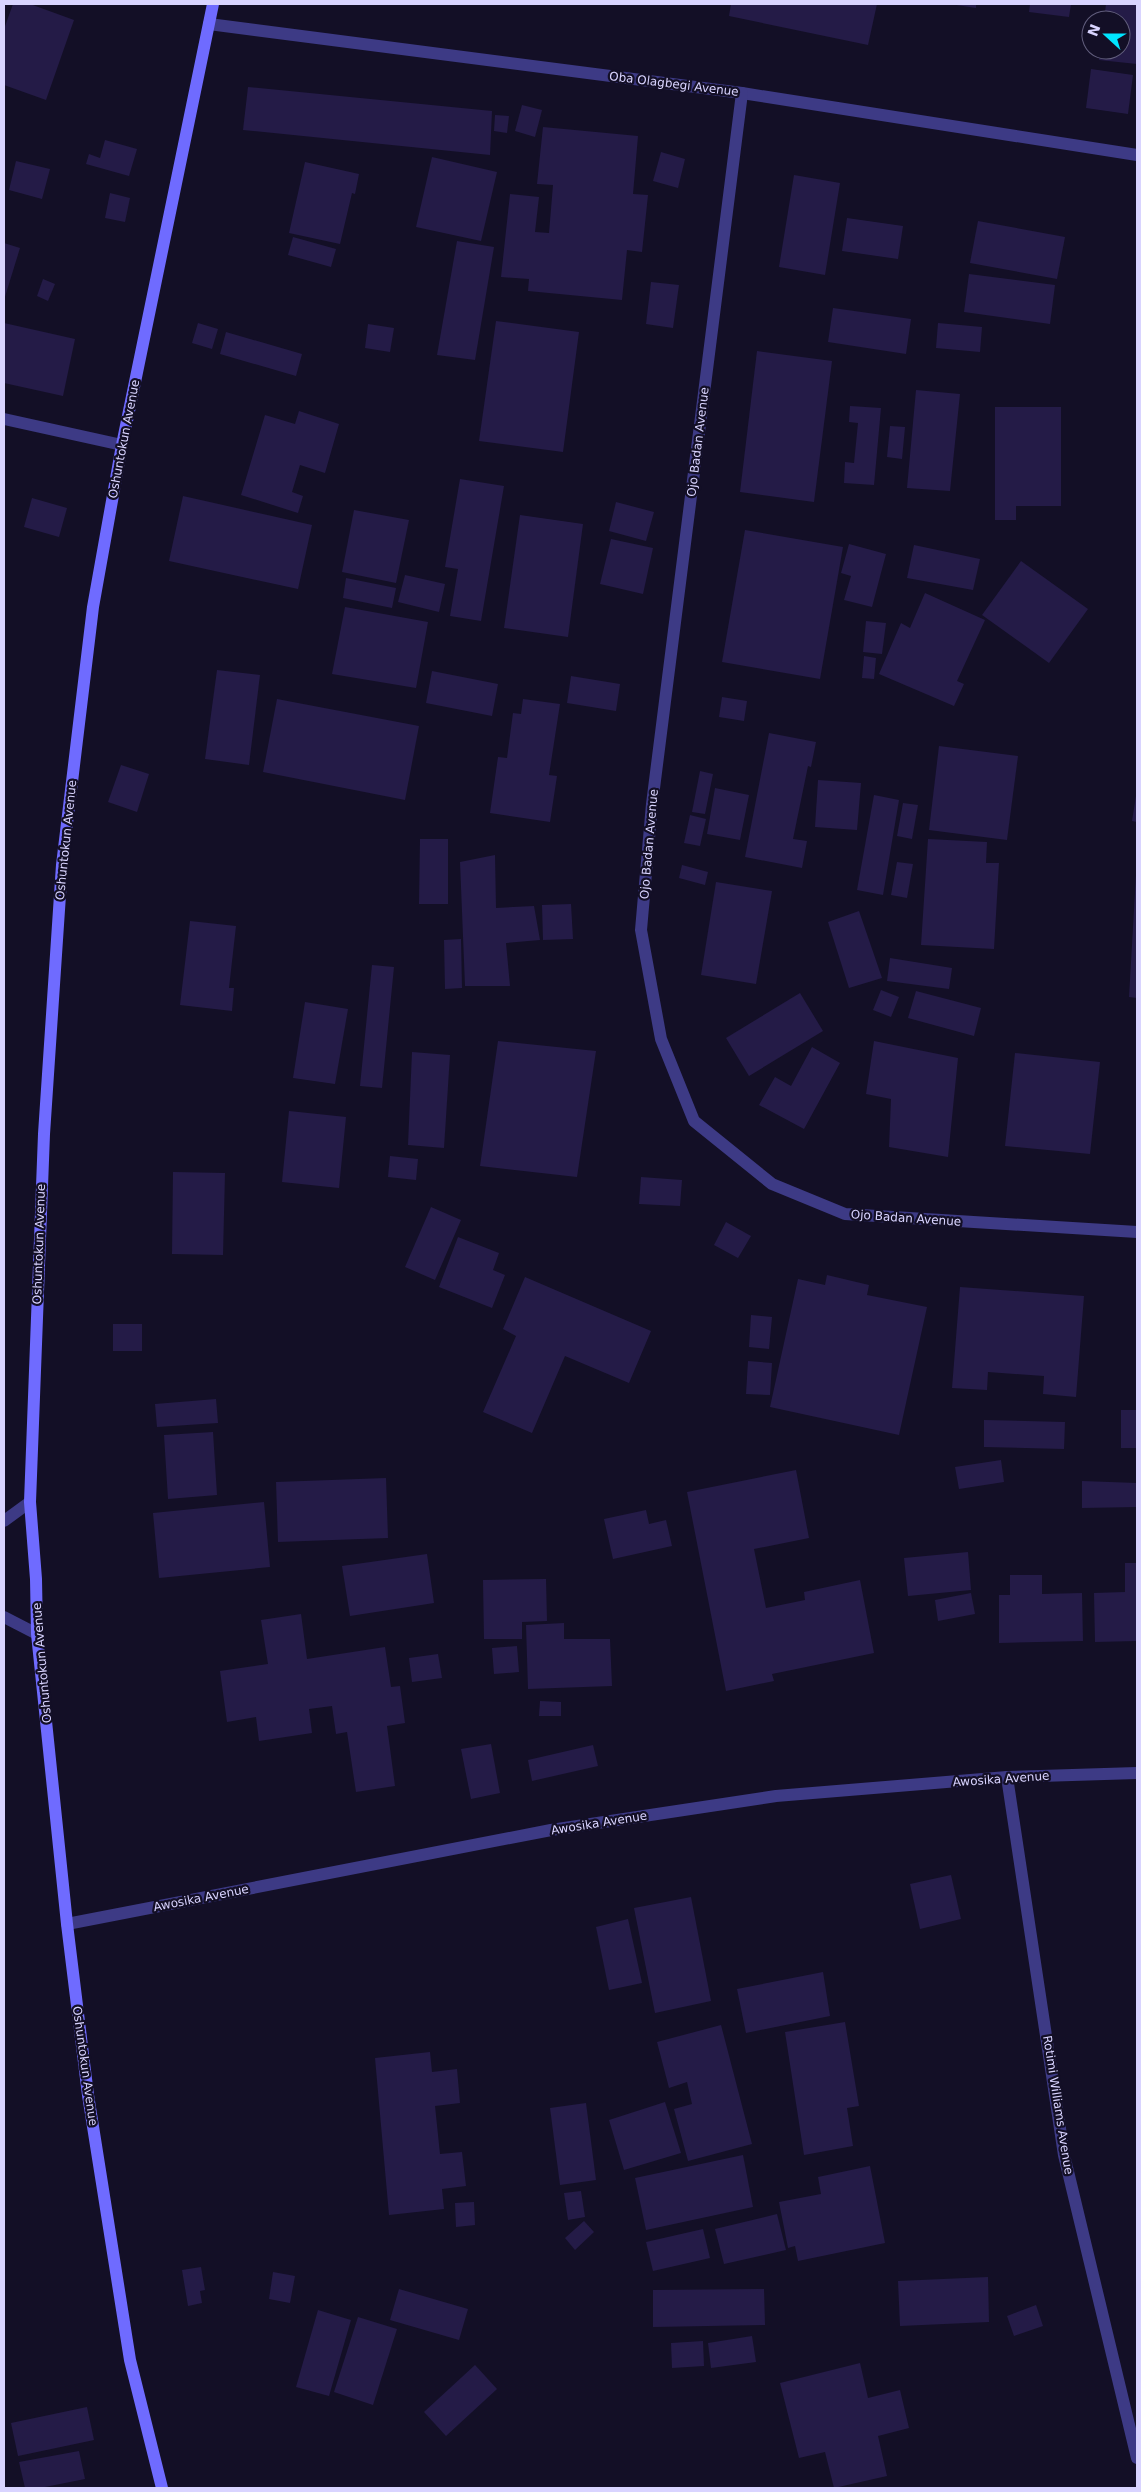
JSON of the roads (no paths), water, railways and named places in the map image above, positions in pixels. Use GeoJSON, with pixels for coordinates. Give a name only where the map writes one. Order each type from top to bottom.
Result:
{"type":"FeatureCollection","features":[{"type":"Feature","properties":{"kind":"main road","name":"Oshuntokun Avenue"},"geometry":{"type":"LineString","coordinates":[[162,2488],[130,2360],[88,2095],[67,1924],[37,1634],[36,1580],[30,1502],[44,1134],[62,865],[93,607],[122,446],[213,4]]}},
{"type":"Feature","properties":{"kind":"street","name":"Oba Olagbegi Avenue"},"geometry":{"type":"LineString","coordinates":[[209,24],[742,93],[1137,155]]}},
{"type":"Feature","properties":{"kind":"street","name":"Ojo Badan Avenue"},"geometry":{"type":"LineString","coordinates":[[742,93],[652,804],[641,930],[661,1038],[694,1121],[772,1184],[845,1214],[1137,1232]]}},
{"type":"Feature","properties":{"kind":"street"},"geometry":{"type":"LineString","coordinates":[[4,419],[122,446]]}},
{"type":"Feature","properties":{"kind":"street"},"geometry":{"type":"LineString","coordinates":[[4,1521],[30,1502]]}},
{"type":"Feature","properties":{"kind":"street"},"geometry":{"type":"LineString","coordinates":[[4,1617],[37,1634]]}},
{"type":"Feature","properties":{"kind":"street","name":"Awosika Avenue"},"geometry":{"type":"LineString","coordinates":[[67,1924],[551,1830],[776,1796],[1007,1778],[1137,1773]]}},
{"type":"Feature","properties":{"kind":"street","name":"Rotimi Williams Avenue"},"geometry":{"type":"LineString","coordinates":[[1007,1778],[1064,2155],[1137,2458]]}}]}
